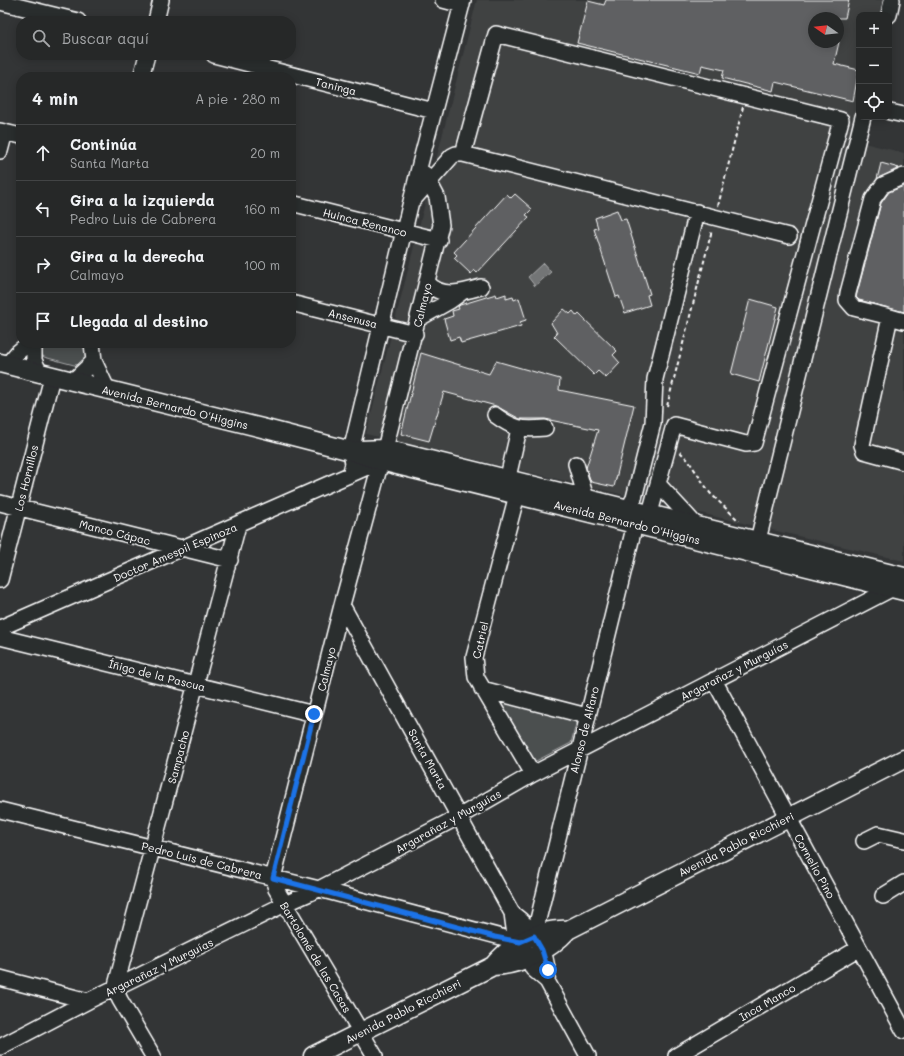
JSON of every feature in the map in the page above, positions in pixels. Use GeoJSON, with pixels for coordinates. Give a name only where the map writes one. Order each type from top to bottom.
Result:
{"type":"FeatureCollection","features":[{"type":"Feature","properties":{"kind":"main road","name":"Avenida Bernardo O'Higgins"},"geometry":{"type":"LineString","coordinates":[[3,364],[351,451],[383,455],[510,489],[640,519],[900,585]]}},
{"type":"Feature","properties":{"kind":"main road","name":"Avenida Bernardo O'Higgins"},"geometry":{"type":"LineString","coordinates":[[510,489],[586,498],[640,519],[696,525],[758,540],[900,585]]}},
{"type":"Feature","properties":{"kind":"main road","name":"Avenida Pablo Ricchieri"},"geometry":{"type":"LineString","coordinates":[[313,1056],[493,966],[504,952],[559,940],[568,930],[904,759]]}},
{"type":"Feature","properties":{"kind":"street"},"geometry":{"type":"LineString","coordinates":[[157,16],[161,0]]}},
{"type":"Feature","properties":{"kind":"street"},"geometry":{"type":"LineString","coordinates":[[350,475],[353,464],[351,451],[420,164],[462,2],[443,0]]}},
{"type":"Feature","properties":{"kind":"street"},"geometry":{"type":"LineString","coordinates":[[890,12],[892,0]]}},
{"type":"Feature","properties":{"kind":"street"},"geometry":{"type":"LineString","coordinates":[[0,2],[57,16]]}},
{"type":"Feature","properties":{"kind":"street"},"geometry":{"type":"LineString","coordinates":[[463,154],[496,34],[840,120],[754,443],[746,444],[666,424]]}},
{"type":"Feature","properties":{"kind":"street"},"geometry":{"type":"LineString","coordinates":[[142,72],[146,60]]}},
{"type":"Feature","properties":{"kind":"street","name":"Taninga"},"geometry":{"type":"LineString","coordinates":[[234,60],[281,72]]}},
{"type":"Feature","properties":{"kind":"street","name":"Taninga"},"geometry":{"type":"LineString","coordinates":[[296,76],[434,111]]}},
{"type":"Feature","properties":{"kind":"street"},"geometry":{"type":"LineString","coordinates":[[758,540],[862,120]]}},
{"type":"Feature","properties":{"kind":"street"},"geometry":{"type":"LineString","coordinates":[[0,151],[2,131],[16,135]]}},
{"type":"Feature","properties":{"kind":"street"},"geometry":{"type":"LineString","coordinates":[[411,203],[452,156],[456,154],[463,154],[789,236]]}},
{"type":"Feature","properties":{"kind":"street"},"geometry":{"type":"LineString","coordinates":[[420,164],[441,168]]}},
{"type":"Feature","properties":{"kind":"street","name":"Calmayo"},"geometry":{"type":"LineString","coordinates":[[273,878],[342,605],[417,326],[438,240],[440,214],[437,197],[420,164]]}},
{"type":"Feature","properties":{"kind":"street"},"geometry":{"type":"LineString","coordinates":[[904,176],[883,185],[873,199],[847,300],[854,308],[897,319],[862,445],[864,451],[904,462]]}},
{"type":"Feature","properties":{"kind":"street","name":"Huinca Renanco"},"geometry":{"type":"LineString","coordinates":[[296,204],[438,240]]}},
{"type":"Feature","properties":{"kind":"street"},"geometry":{"type":"LineString","coordinates":[[640,519],[658,484],[668,446],[666,424],[655,379],[697,212]]}},
{"type":"Feature","properties":{"kind":"street"},"geometry":{"type":"LineString","coordinates":[[428,283],[441,292],[461,293]]}},
{"type":"Feature","properties":{"kind":"street"},"geometry":{"type":"LineString","coordinates":[[417,326],[461,293],[481,287]]}},
{"type":"Feature","properties":{"kind":"street","name":"Ansenusa"},"geometry":{"type":"LineString","coordinates":[[296,304],[381,325],[417,326]]}},
{"type":"Feature","properties":{"kind":"street"},"geometry":{"type":"LineString","coordinates":[[3,364],[24,348]]}},
{"type":"Feature","properties":{"kind":"street"},"geometry":{"type":"LineString","coordinates":[[34,348],[34,360],[46,375]]}},
{"type":"Feature","properties":{"kind":"street"},"geometry":{"type":"LineString","coordinates":[[93,348],[94,361],[108,391]]}},
{"type":"Feature","properties":{"kind":"street"},"geometry":{"type":"LineString","coordinates":[[72,382],[94,361]]}},
{"type":"Feature","properties":{"kind":"street","name":"Los Hornillos"},"geometry":{"type":"LineString","coordinates":[[0,580],[18,508],[46,375]]}},
{"type":"Feature","properties":{"kind":"street"},"geometry":{"type":"LineString","coordinates":[[495,415],[510,426],[519,429],[545,428]]}},
{"type":"Feature","properties":{"kind":"street"},"geometry":{"type":"LineString","coordinates":[[640,519],[634,498],[666,424]]}},
{"type":"Feature","properties":{"kind":"street","name":"Catriel"},"geometry":{"type":"LineString","coordinates":[[519,429],[510,489],[474,657],[476,677],[482,689],[533,774]]}},
{"type":"Feature","properties":{"kind":"street","name":"Doctor Amespil Espinoza"},"geometry":{"type":"LineString","coordinates":[[0,628],[350,475],[383,455]]}},
{"type":"Feature","properties":{"kind":"street"},"geometry":{"type":"LineString","coordinates":[[576,464],[586,498]]}},
{"type":"Feature","properties":{"kind":"street"},"geometry":{"type":"LineString","coordinates":[[658,484],[696,525]]}},
{"type":"Feature","properties":{"kind":"street","name":"Manco Cápac"},"geometry":{"type":"LineString","coordinates":[[0,503],[230,560]]}},
{"type":"Feature","properties":{"kind":"street","name":"Alonso de Alfaro"},"geometry":{"type":"LineString","coordinates":[[531,947],[587,716],[640,519]]}},
{"type":"Feature","properties":{"kind":"street","name":"Sampacho"},"geometry":{"type":"LineString","coordinates":[[115,989],[197,685],[238,525]]}},
{"type":"Feature","properties":{"kind":"street","name":"Argarañaz y Murguías"},"geometry":{"type":"LineString","coordinates":[[0,1048],[88,1001],[115,989],[284,904],[319,889],[460,816],[533,774],[900,585]]}},
{"type":"Feature","properties":{"kind":"street","name":"Santa Marta"},"geometry":{"type":"LineString","coordinates":[[342,605],[460,816],[512,913],[524,922],[531,947],[533,969],[547,981],[588,1056]]}},
{"type":"Feature","properties":{"kind":"street","name":"Íñigo de la Pascua"},"geometry":{"type":"LineString","coordinates":[[0,637],[314,714]]}},
{"type":"Feature","properties":{"kind":"street","name":"Cornelio Pino"},"geometry":{"type":"LineString","coordinates":[[714,680],[904,1030]]}},
{"type":"Feature","properties":{"kind":"street"},"geometry":{"type":"LineString","coordinates":[[482,689],[587,716]]}},
{"type":"Feature","properties":{"kind":"street","name":"Pedro Luis de Cabrera"},"geometry":{"type":"LineString","coordinates":[[0,810],[319,889],[531,947]]}},
{"type":"Feature","properties":{"kind":"street"},"geometry":{"type":"LineString","coordinates":[[864,841],[878,834],[904,840]]}},
{"type":"Feature","properties":{"kind":"street","name":"Bartolomé de las Casas"},"geometry":{"type":"LineString","coordinates":[[273,878],[276,889],[284,904],[375,1056]]}},
{"type":"Feature","properties":{"kind":"street"},"geometry":{"type":"LineString","coordinates":[[883,896],[904,883]]}},
{"type":"Feature","properties":{"kind":"street","name":"Inca Manco"},"geometry":{"type":"LineString","coordinates":[[676,1056],[859,948]]}},
{"type":"Feature","properties":{"kind":"street"},"geometry":{"type":"LineString","coordinates":[[0,978],[88,1001]]}},
{"type":"Feature","properties":{"kind":"street"},"geometry":{"type":"LineString","coordinates":[[115,989],[153,1056]]}},
{"type":"Feature","properties":{"kind":"path"},"geometry":{"type":"LineString","coordinates":[[666,424],[745,97]]}},
{"type":"Feature","properties":{"kind":"path"},"geometry":{"type":"LineString","coordinates":[[668,446],[675,447],[688,460],[710,493],[741,523]]}},
{"type":"Feature","properties":{"kind":"shaded area"},"geometry":{"type":"Polygon","coordinates":[[[477,0],[895,0],[892,13],[856,12],[856,120],[859,120],[860,142],[904,153],[904,561],[366,434],[477,0]]]}},
{"type":"Feature","properties":{"kind":"shaded area"},"geometry":{"type":"Polygon","coordinates":[[[543,263],[551,272],[535,286],[528,277],[543,263]]]}},
{"type":"Feature","properties":{"kind":"shaded area"},"geometry":{"type":"Polygon","coordinates":[[[40,348],[89,348],[88,359],[82,364],[74,365],[44,357],[40,352],[40,348]]]}},
{"type":"Feature","properties":{"kind":"shaded area"},"geometry":{"type":"Polygon","coordinates":[[[498,700],[577,720],[571,743],[534,762],[496,702],[498,700]]]}},
{"type":"Feature","properties":{"kind":"building"},"geometry":{"type":"Polygon","coordinates":[[[606,0],[849,0],[845,18],[844,12],[808,12],[808,48],[838,48],[834,64],[856,69],[856,86],[853,101],[775,82],[773,91],[722,78],[724,70],[702,65],[700,73],[577,43],[588,1],[604,5],[606,0]]]}},
{"type":"Feature","properties":{"kind":"building"},"geometry":{"type":"Polygon","coordinates":[[[881,163],[899,168],[877,179],[881,163]]]}},
{"type":"Feature","properties":{"kind":"building"},"geometry":{"type":"Polygon","coordinates":[[[904,186],[904,312],[859,300],[856,297],[881,203],[889,192],[904,186]]]}},
{"type":"Feature","properties":{"kind":"building"},"geometry":{"type":"Polygon","coordinates":[[[507,194],[511,198],[515,194],[532,209],[526,215],[529,217],[477,273],[474,270],[471,274],[454,258],[457,255],[454,252],[507,194]]]}},
{"type":"Feature","properties":{"kind":"building"},"geometry":{"type":"Polygon","coordinates":[[[617,210],[621,220],[626,219],[650,294],[647,295],[650,305],[625,313],[619,296],[616,297],[594,229],[598,228],[595,218],[617,210]]]}},
{"type":"Feature","properties":{"kind":"building"},"geometry":{"type":"Polygon","coordinates":[[[496,294],[497,297],[506,294],[506,299],[513,297],[514,300],[519,298],[526,320],[520,322],[521,326],[461,343],[459,337],[450,340],[444,319],[453,316],[452,311],[459,309],[458,307],[460,305],[496,294]]]}},
{"type":"Feature","properties":{"kind":"building"},"geometry":{"type":"Polygon","coordinates":[[[750,299],[778,307],[759,382],[731,374],[750,299]]]}},
{"type":"Feature","properties":{"kind":"building"},"geometry":{"type":"Polygon","coordinates":[[[564,309],[570,314],[573,311],[577,316],[579,314],[617,351],[613,355],[620,363],[606,378],[598,371],[594,375],[554,336],[557,333],[551,323],[564,309]]]}},
{"type":"Feature","properties":{"kind":"building"},"geometry":{"type":"Polygon","coordinates":[[[421,353],[489,374],[496,361],[560,379],[559,390],[634,405],[614,487],[591,482],[586,468],[598,430],[545,419],[520,419],[496,406],[444,392],[429,441],[401,434],[421,353]]]}},
{"type":"Feature","properties":{"kind":"route"},"geometry":{"type":"LineString","coordinates":[[314,714],[273,878],[495,937],[520,942],[534,936],[542,950],[548,970]]}}]}
